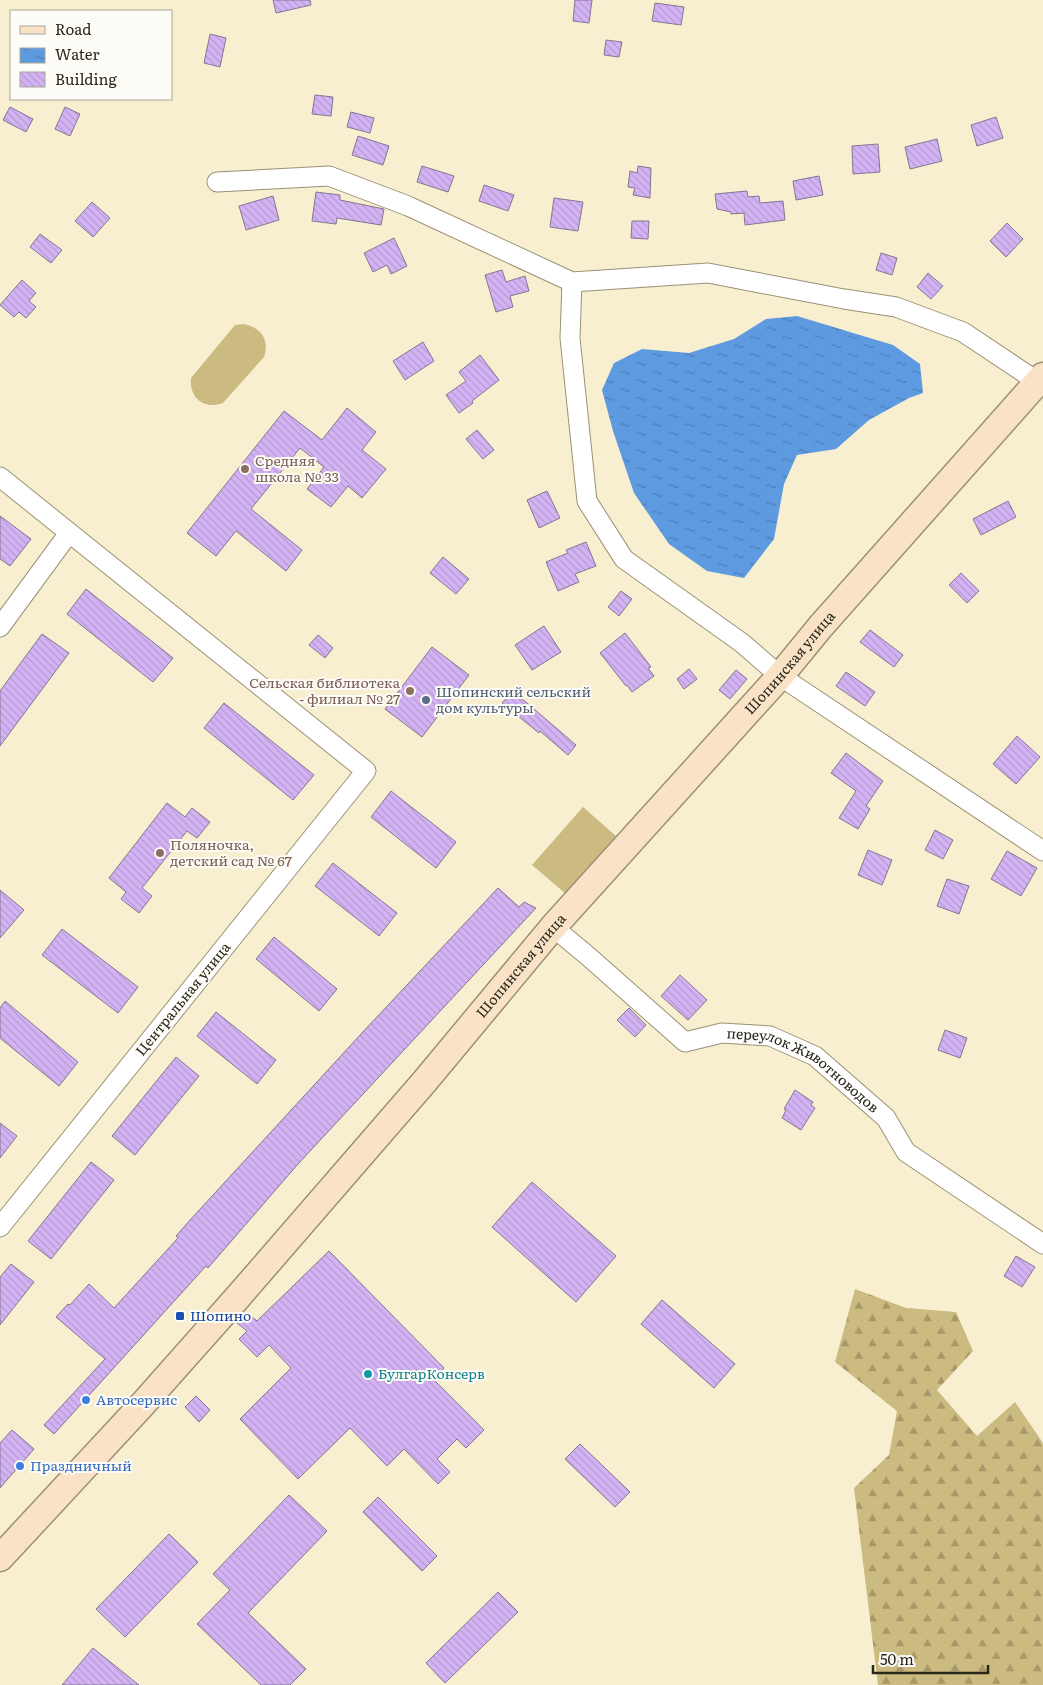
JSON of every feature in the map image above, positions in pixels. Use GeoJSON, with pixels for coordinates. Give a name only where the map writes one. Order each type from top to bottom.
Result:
{"type":"FeatureCollection","features":[{"type":"Feature","properties":{"kind":"street"},"geometry":{"type":"LineString","coordinates":[[216,182],[329,176],[408,206],[572,282],[708,273],[844,299],[896,306],[963,332],[1040,379]]}},
{"type":"Feature","properties":{"kind":"street"},"geometry":{"type":"LineString","coordinates":[[572,282],[570,338],[587,500],[624,559],[742,643],[780,676],[1043,851]]}},
{"type":"Feature","properties":{"kind":"street","name":"Шопинская улица"},"geometry":{"type":"LineString","coordinates":[[0,1558],[142,1405],[237,1298],[553,928],[780,676],[821,626],[1040,379]]}},
{"type":"Feature","properties":{"kind":"street"},"geometry":{"type":"LineString","coordinates":[[0,477],[69,533],[0,627]]}},
{"type":"Feature","properties":{"kind":"street","name":"Центральная улица"},"geometry":{"type":"LineString","coordinates":[[0,1227],[366,771],[69,533]]}},
{"type":"Feature","properties":{"kind":"street","name":"переулок Животноводов"},"geometry":{"type":"LineString","coordinates":[[553,928],[589,957],[685,1042],[722,1033],[770,1036],[815,1056],[886,1118],[906,1152],[1043,1244]]}},
{"type":"Feature","properties":{"kind":"green space"},"geometry":{"type":"Polygon","coordinates":[[[244,324],[255,328],[263,335],[266,345],[264,357],[223,403],[210,405],[199,401],[192,391],[191,378],[235,325],[244,324]]]}},
{"type":"Feature","properties":{"kind":"green space"},"geometry":{"type":"Polygon","coordinates":[[[583,807],[616,836],[566,894],[532,865],[583,807]]]}},
{"type":"Feature","properties":{"kind":"green space"},"geometry":{"type":"Polygon","coordinates":[[[855,1289],[906,1308],[956,1312],[973,1351],[937,1390],[977,1436],[1015,1402],[1043,1443],[1043,1685],[878,1685],[854,1488],[889,1455],[897,1411],[835,1362],[855,1289]]]}},
{"type":"Feature","properties":{"kind":"water"},"geometry":{"type":"Polygon","coordinates":[[[797,316],[893,345],[920,364],[923,393],[909,398],[869,420],[836,449],[797,455],[784,484],[774,539],[744,578],[707,571],[669,544],[634,493],[613,431],[602,390],[614,363],[642,349],[689,353],[734,339],[766,319],[797,316]]]}},
{"type":"Feature","properties":{"kind":"building"},"geometry":{"type":"Polygon","coordinates":[[[273,0],[310,0],[311,5],[276,13],[273,0]]]}},
{"type":"Feature","properties":{"kind":"building"},"geometry":{"type":"Polygon","coordinates":[[[575,0],[592,0],[589,23],[573,21],[575,0]]]}},
{"type":"Feature","properties":{"kind":"building"},"geometry":{"type":"Polygon","coordinates":[[[655,3],[684,7],[681,25],[652,21],[655,3]]]}},
{"type":"Feature","properties":{"kind":"building"},"geometry":{"type":"Polygon","coordinates":[[[210,34],[226,38],[220,67],[204,63],[210,34]]]}},
{"type":"Feature","properties":{"kind":"building"},"geometry":{"type":"Polygon","coordinates":[[[606,40],[622,42],[619,57],[604,55],[606,40]]]}},
{"type":"Feature","properties":{"kind":"building"},"geometry":{"type":"Polygon","coordinates":[[[315,95],[333,97],[331,116],[312,114],[315,95]]]}},
{"type":"Feature","properties":{"kind":"building"},"geometry":{"type":"Polygon","coordinates":[[[10,107],[33,119],[26,132],[3,120],[10,107]]]}},
{"type":"Feature","properties":{"kind":"building"},"geometry":{"type":"Polygon","coordinates":[[[65,107],[80,114],[70,136],[55,129],[65,107]]]}},
{"type":"Feature","properties":{"kind":"building"},"geometry":{"type":"Polygon","coordinates":[[[351,112],[374,118],[370,133],[347,127],[351,112]]]}},
{"type":"Feature","properties":{"kind":"building"},"geometry":{"type":"Polygon","coordinates":[[[996,117],[1003,138],[977,146],[971,125],[996,117]]]}},
{"type":"Feature","properties":{"kind":"building"},"geometry":{"type":"Polygon","coordinates":[[[358,136],[389,146],[383,165],[352,155],[358,136]]]}},
{"type":"Feature","properties":{"kind":"building"},"geometry":{"type":"Polygon","coordinates":[[[937,139],[942,161],[910,169],[905,147],[937,139]]]}},
{"type":"Feature","properties":{"kind":"building"},"geometry":{"type":"Polygon","coordinates":[[[878,144],[880,172],[853,174],[852,146],[878,144]]]}},
{"type":"Feature","properties":{"kind":"building"},"geometry":{"type":"Polygon","coordinates":[[[422,166],[454,176],[448,192],[417,182],[422,166]]]}},
{"type":"Feature","properties":{"kind":"building"},"geometry":{"type":"Polygon","coordinates":[[[638,166],[651,168],[650,198],[633,195],[635,188],[628,187],[630,171],[637,173],[638,166]]]}},
{"type":"Feature","properties":{"kind":"building"},"geometry":{"type":"Polygon","coordinates":[[[819,176],[823,195],[796,200],[793,181],[819,176]]]}},
{"type":"Feature","properties":{"kind":"building"},"geometry":{"type":"Polygon","coordinates":[[[484,185],[514,195],[508,211],[479,201],[484,185]]]}},
{"type":"Feature","properties":{"kind":"building"},"geometry":{"type":"Polygon","coordinates":[[[747,191],[748,197],[759,196],[760,203],[783,201],[785,220],[745,225],[744,213],[731,214],[731,212],[717,209],[715,194],[747,191]]]}},
{"type":"Feature","properties":{"kind":"building"},"geometry":{"type":"Polygon","coordinates":[[[316,192],[340,195],[340,200],[384,209],[381,225],[337,218],[336,224],[312,221],[316,192]]]}},
{"type":"Feature","properties":{"kind":"building"},"geometry":{"type":"Polygon","coordinates":[[[273,196],[279,220],[246,230],[239,206],[273,196]]]}},
{"type":"Feature","properties":{"kind":"building"},"geometry":{"type":"Polygon","coordinates":[[[554,198],[583,202],[578,231],[550,227],[554,198]]]}},
{"type":"Feature","properties":{"kind":"building"},"geometry":{"type":"Polygon","coordinates":[[[92,202],[110,218],[93,237],[75,221],[92,202]]]}},
{"type":"Feature","properties":{"kind":"building"},"geometry":{"type":"Polygon","coordinates":[[[632,221],[649,221],[648,239],[631,238],[632,221]]]}},
{"type":"Feature","properties":{"kind":"building"},"geometry":{"type":"Polygon","coordinates":[[[1007,223],[1023,239],[1006,257],[990,241],[1007,223]]]}},
{"type":"Feature","properties":{"kind":"building"},"geometry":{"type":"Polygon","coordinates":[[[40,234],[62,250],[51,263],[30,247],[40,234]]]}},
{"type":"Feature","properties":{"kind":"building"},"geometry":{"type":"Polygon","coordinates":[[[394,238],[407,266],[391,274],[387,265],[373,272],[364,253],[394,238]]]}},
{"type":"Feature","properties":{"kind":"building"},"geometry":{"type":"Polygon","coordinates":[[[881,253],[897,258],[892,275],[876,270],[881,253]]]}},
{"type":"Feature","properties":{"kind":"building"},"geometry":{"type":"Polygon","coordinates":[[[502,270],[506,282],[525,276],[529,291],[510,296],[513,307],[496,312],[485,275],[502,270]]]}},
{"type":"Feature","properties":{"kind":"building"},"geometry":{"type":"Polygon","coordinates":[[[928,273],[943,286],[931,299],[917,287],[928,273]]]}},
{"type":"Feature","properties":{"kind":"building"},"geometry":{"type":"Polygon","coordinates":[[[22,280],[36,293],[29,301],[36,307],[26,318],[19,312],[14,317],[0,305],[22,280]]]}},
{"type":"Feature","properties":{"kind":"building"},"geometry":{"type":"Polygon","coordinates":[[[423,342],[434,361],[405,380],[393,361],[423,342]]]}},
{"type":"Feature","properties":{"kind":"building"},"geometry":{"type":"Polygon","coordinates":[[[480,355],[499,380],[459,413],[446,395],[466,381],[459,372],[480,355]]]}},
{"type":"Feature","properties":{"kind":"building"},"geometry":{"type":"Polygon","coordinates":[[[347,408],[376,432],[362,450],[386,469],[362,498],[348,486],[331,507],[307,489],[324,467],[300,448],[251,509],[302,550],[286,571],[236,531],[216,556],[187,533],[284,411],[322,440],[347,408]]]}},
{"type":"Feature","properties":{"kind":"building"},"geometry":{"type":"Polygon","coordinates":[[[477,430],[494,450],[483,459],[466,439],[477,430]]]}},
{"type":"Feature","properties":{"kind":"building"},"geometry":{"type":"Polygon","coordinates":[[[547,491],[560,518],[539,528],[527,500],[547,491]]]}},
{"type":"Feature","properties":{"kind":"building"},"geometry":{"type":"Polygon","coordinates":[[[1008,501],[1016,517],[981,535],[973,519],[1008,501]]]}},
{"type":"Feature","properties":{"kind":"building"},"geometry":{"type":"Polygon","coordinates":[[[0,516],[31,539],[10,566],[0,559],[0,516]]]}},
{"type":"Feature","properties":{"kind":"building"},"geometry":{"type":"Polygon","coordinates":[[[586,542],[596,566],[575,574],[579,582],[558,591],[546,562],[568,553],[566,550],[586,542]]]}},
{"type":"Feature","properties":{"kind":"building"},"geometry":{"type":"Polygon","coordinates":[[[443,557],[469,579],[456,594],[430,573],[443,557]]]}},
{"type":"Feature","properties":{"kind":"building"},"geometry":{"type":"Polygon","coordinates":[[[961,573],[979,591],[967,603],[949,585],[961,573]]]}},
{"type":"Feature","properties":{"kind":"building"},"geometry":{"type":"Polygon","coordinates":[[[86,589],[173,658],[153,682],[67,614],[86,589]]]}},
{"type":"Feature","properties":{"kind":"building"},"geometry":{"type":"Polygon","coordinates":[[[621,591],[632,599],[619,616],[608,607],[621,591]]]}},
{"type":"Feature","properties":{"kind":"building"},"geometry":{"type":"Polygon","coordinates":[[[544,626],[561,652],[532,670],[515,645],[544,626]]]}},
{"type":"Feature","properties":{"kind":"building"},"geometry":{"type":"Polygon","coordinates":[[[870,630],[903,655],[894,667],[860,642],[870,630]]]}},
{"type":"Feature","properties":{"kind":"building"},"geometry":{"type":"Polygon","coordinates":[[[625,633],[651,667],[648,668],[654,676],[632,692],[600,653],[625,633]]]}},
{"type":"Feature","properties":{"kind":"building"},"geometry":{"type":"Polygon","coordinates":[[[42,634],[69,653],[0,746],[0,691],[42,634]]]}},
{"type":"Feature","properties":{"kind":"building"},"geometry":{"type":"Polygon","coordinates":[[[318,635],[333,648],[325,658],[309,645],[318,635]]]}},
{"type":"Feature","properties":{"kind":"building"},"geometry":{"type":"Polygon","coordinates":[[[432,647],[469,675],[422,737],[385,709],[432,647]]]}},
{"type":"Feature","properties":{"kind":"building"},"geometry":{"type":"Polygon","coordinates":[[[689,669],[697,679],[684,689],[677,679],[689,669]]]}},
{"type":"Feature","properties":{"kind":"building"},"geometry":{"type":"Polygon","coordinates":[[[736,670],[747,679],[730,699],[719,690],[736,670]]]}},
{"type":"Feature","properties":{"kind":"building"},"geometry":{"type":"Polygon","coordinates":[[[846,672],[875,692],[865,706],[836,686],[846,672]]]}},
{"type":"Feature","properties":{"kind":"building"},"geometry":{"type":"Polygon","coordinates":[[[513,691],[576,745],[568,755],[540,731],[539,733],[502,703],[513,691]]]}},
{"type":"Feature","properties":{"kind":"building"},"geometry":{"type":"Polygon","coordinates":[[[224,703],[314,775],[293,800],[204,728],[224,703]]]}},
{"type":"Feature","properties":{"kind":"building"},"geometry":{"type":"Polygon","coordinates":[[[1017,736],[1040,757],[1016,784],[993,764],[1017,736]]]}},
{"type":"Feature","properties":{"kind":"building"},"geometry":{"type":"Polygon","coordinates":[[[846,753],[883,781],[866,806],[870,809],[858,829],[839,818],[856,791],[831,773],[846,753]]]}},
{"type":"Feature","properties":{"kind":"building"},"geometry":{"type":"Polygon","coordinates":[[[391,791],[456,842],[436,868],[371,817],[391,791]]]}},
{"type":"Feature","properties":{"kind":"building"},"geometry":{"type":"Polygon","coordinates":[[[167,803],[185,817],[192,808],[210,822],[197,838],[187,831],[142,888],[152,896],[139,913],[121,899],[126,892],[109,878],[167,803]]]}},
{"type":"Feature","properties":{"kind":"building"},"geometry":{"type":"Polygon","coordinates":[[[935,830],[953,840],[943,859],[925,850],[935,830]]]}},
{"type":"Feature","properties":{"kind":"building"},"geometry":{"type":"Polygon","coordinates":[[[868,850],[892,860],[882,885],[858,875],[868,850]]]}},
{"type":"Feature","properties":{"kind":"building"},"geometry":{"type":"Polygon","coordinates":[[[1007,851],[1037,868],[1021,896],[991,879],[1007,851]]]}},
{"type":"Feature","properties":{"kind":"building"},"geometry":{"type":"Polygon","coordinates":[[[333,863],[397,913],[379,936],[315,886],[333,863]]]}},
{"type":"Feature","properties":{"kind":"building"},"geometry":{"type":"Polygon","coordinates":[[[947,879],[969,886],[959,914],[937,906],[947,879]]]}},
{"type":"Feature","properties":{"kind":"building"},"geometry":{"type":"Polygon","coordinates":[[[498,888],[519,907],[524,902],[536,908],[298,1164],[208,1268],[206,1266],[54,1434],[44,1425],[105,1359],[56,1317],[89,1284],[114,1308],[178,1238],[176,1236],[191,1219],[498,888]]]}},
{"type":"Feature","properties":{"kind":"building"},"geometry":{"type":"Polygon","coordinates":[[[0,890],[24,910],[0,938],[0,890]]]}},
{"type":"Feature","properties":{"kind":"building"},"geometry":{"type":"Polygon","coordinates":[[[62,929],[138,987],[118,1013],[42,955],[62,929]]]}},
{"type":"Feature","properties":{"kind":"building"},"geometry":{"type":"Polygon","coordinates":[[[274,937],[337,989],[319,1011],[256,959],[274,937]]]}},
{"type":"Feature","properties":{"kind":"building"},"geometry":{"type":"Polygon","coordinates":[[[680,975],[707,1000],[688,1020],[661,996],[680,975]]]}},
{"type":"Feature","properties":{"kind":"building"},"geometry":{"type":"Polygon","coordinates":[[[5,1001],[78,1062],[59,1086],[0,1038],[0,1008],[5,1001]]]}},
{"type":"Feature","properties":{"kind":"building"},"geometry":{"type":"Polygon","coordinates":[[[629,1008],[646,1025],[635,1037],[617,1020],[629,1008]]]}},
{"type":"Feature","properties":{"kind":"building"},"geometry":{"type":"Polygon","coordinates":[[[216,1012],[276,1060],[257,1084],[197,1036],[216,1012]]]}},
{"type":"Feature","properties":{"kind":"building"},"geometry":{"type":"Polygon","coordinates":[[[945,1030],[967,1038],[960,1058],[938,1050],[945,1030]]]}},
{"type":"Feature","properties":{"kind":"building"},"geometry":{"type":"Polygon","coordinates":[[[176,1057],[199,1076],[135,1155],[112,1136],[176,1057]]]}},
{"type":"Feature","properties":{"kind":"building"},"geometry":{"type":"Polygon","coordinates":[[[795,1090],[813,1102],[811,1105],[815,1108],[801,1130],[782,1118],[786,1110],[784,1109],[795,1090]]]}},
{"type":"Feature","properties":{"kind":"building"},"geometry":{"type":"Polygon","coordinates":[[[0,1123],[17,1136],[0,1158],[0,1123]]]}},
{"type":"Feature","properties":{"kind":"building"},"geometry":{"type":"Polygon","coordinates":[[[91,1162],[114,1180],[51,1259],[28,1241],[91,1162]]]}},
{"type":"Feature","properties":{"kind":"building"},"geometry":{"type":"Polygon","coordinates":[[[532,1182],[616,1256],[576,1302],[492,1227],[532,1182]]]}},
{"type":"Feature","properties":{"kind":"building","name":"БулгарКонсерв"},"geometry":{"type":"Polygon","coordinates":[[[329,1251],[444,1368],[433,1379],[484,1430],[466,1448],[457,1439],[437,1459],[450,1472],[438,1484],[404,1449],[387,1466],[350,1428],[298,1479],[240,1419],[291,1368],[269,1345],[257,1357],[239,1339],[247,1331],[237,1323],[246,1312],[257,1321],[329,1251]]]}},
{"type":"Feature","properties":{"kind":"building"},"geometry":{"type":"Polygon","coordinates":[[[1016,1256],[1035,1267],[1022,1287],[1004,1276],[1016,1256]]]}},
{"type":"Feature","properties":{"kind":"building"},"geometry":{"type":"Polygon","coordinates":[[[11,1264],[34,1282],[0,1325],[0,1277],[11,1264]]]}},
{"type":"Feature","properties":{"kind":"building"},"geometry":{"type":"Polygon","coordinates":[[[662,1300],[735,1364],[714,1388],[641,1324],[662,1300]]]}},
{"type":"Feature","properties":{"kind":"building"},"geometry":{"type":"Polygon","coordinates":[[[196,1396],[210,1410],[199,1422],[185,1407],[196,1396]]]}},
{"type":"Feature","properties":{"kind":"building"},"geometry":{"type":"Polygon","coordinates":[[[12,1430],[34,1449],[0,1488],[0,1443],[12,1430]]]}},
{"type":"Feature","properties":{"kind":"building"},"geometry":{"type":"Polygon","coordinates":[[[580,1444],[630,1492],[615,1507],[565,1459],[580,1444]]]}},
{"type":"Feature","properties":{"kind":"building"},"geometry":{"type":"Polygon","coordinates":[[[289,1495],[327,1531],[248,1613],[306,1669],[290,1685],[261,1685],[197,1624],[230,1590],[213,1574],[289,1495]]]}},
{"type":"Feature","properties":{"kind":"building"},"geometry":{"type":"Polygon","coordinates":[[[378,1497],[437,1556],[422,1571],[363,1512],[378,1497]]]}},
{"type":"Feature","properties":{"kind":"building"},"geometry":{"type":"Polygon","coordinates":[[[169,1534],[198,1562],[125,1637],[96,1609],[169,1534]]]}},
{"type":"Feature","properties":{"kind":"building"},"geometry":{"type":"Polygon","coordinates":[[[498,1592],[518,1612],[445,1683],[426,1663],[498,1592]]]}},
{"type":"Feature","properties":{"kind":"building"},"geometry":{"type":"Polygon","coordinates":[[[93,1648],[139,1685],[62,1685],[93,1648]]]}},
{"type":"Feature","properties":{"kind":"place","name":"Средняя школа № 33"},"geometry":{"type":"Point","coordinates":[245,469]}},
{"type":"Feature","properties":{"kind":"place","name":"Сельская библиотека - филиал № 27"},"geometry":{"type":"Point","coordinates":[410,691]}},
{"type":"Feature","properties":{"kind":"place","name":"Шопинский сельский дом культуры"},"geometry":{"type":"Point","coordinates":[426,700]}},
{"type":"Feature","properties":{"kind":"place","name":"Поляночка, детский сад № 67"},"geometry":{"type":"Point","coordinates":[160,853]}},
{"type":"Feature","properties":{"kind":"place","name":"Шопино"},"geometry":{"type":"Point","coordinates":[180,1316]}},
{"type":"Feature","properties":{"kind":"place","name":"БулгарКонсерв"},"geometry":{"type":"Point","coordinates":[368,1374]}},
{"type":"Feature","properties":{"kind":"place","name":"Автосервис"},"geometry":{"type":"Point","coordinates":[86,1400]}},
{"type":"Feature","properties":{"kind":"place","name":"Праздничный"},"geometry":{"type":"Point","coordinates":[20,1466]}}]}
